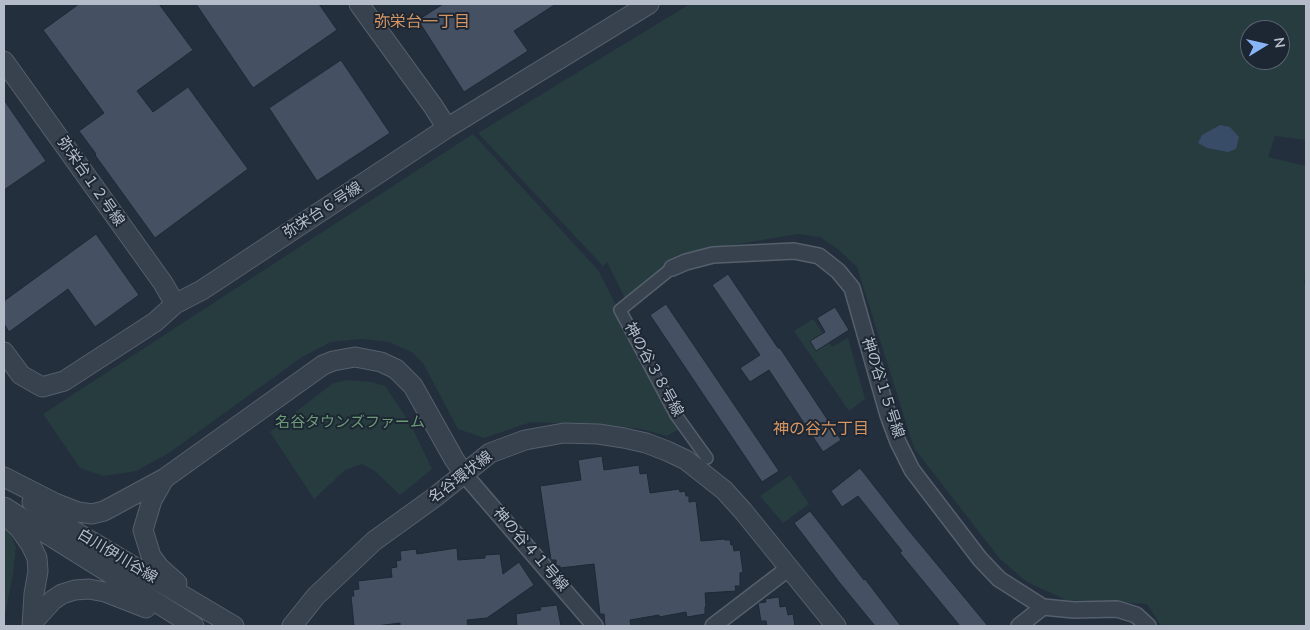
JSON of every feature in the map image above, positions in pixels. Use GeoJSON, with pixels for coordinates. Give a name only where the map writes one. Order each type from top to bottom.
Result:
{"type":"FeatureCollection","features":[{"type":"Feature","properties":{"kind":"street"},"geometry":{"type":"LineString","coordinates":[[359,4],[447,128]]}},
{"type":"Feature","properties":{"kind":"street","name":"弥栄台６号線"},"geometry":{"type":"LineString","coordinates":[[4,352],[21,375],[42,387],[64,381],[155,322],[175,304],[202,290],[447,128],[649,4]]}},
{"type":"Feature","properties":{"kind":"street","name":"弥栄台１２号線"},"geometry":{"type":"LineString","coordinates":[[4,61],[175,304]]}},
{"type":"Feature","properties":{"kind":"street","name":"神の谷１５号線"},"geometry":{"type":"LineString","coordinates":[[672,268],[713,255],[794,251],[819,256],[838,271],[852,288],[888,415],[898,442],[912,470],[980,559],[999,579],[1043,607],[1074,610],[1117,610],[1136,615],[1148,626]]}},
{"type":"Feature","properties":{"kind":"street","name":"神の谷３８号線"},"geometry":{"type":"LineString","coordinates":[[672,268],[620,310],[676,415],[707,458]]}},
{"type":"Feature","properties":{"kind":"street"},"geometry":{"type":"LineString","coordinates":[[4,477],[55,503],[78,512],[92,514],[104,511],[165,478],[323,365],[355,357],[381,362],[396,370],[413,386],[464,474]]}},
{"type":"Feature","properties":{"kind":"street","name":"名谷環状線"},"geometry":{"type":"LineString","coordinates":[[292,626],[316,596],[374,541],[435,497],[490,453],[525,440],[564,433],[598,434],[646,443],[686,460],[724,490],[743,511],[836,626]]}},
{"type":"Feature","properties":{"kind":"street","name":"神の谷４１号線"},"geometry":{"type":"LineString","coordinates":[[464,474],[595,626]]}},
{"type":"Feature","properties":{"kind":"street"},"geometry":{"type":"LineString","coordinates":[[165,478],[147,513],[143,530],[146,544],[151,556],[159,567],[205,609]]}},
{"type":"Feature","properties":{"kind":"street","name":"白川伊川谷線"},"geometry":{"type":"LineString","coordinates":[[4,483],[74,531],[234,626]]}},
{"type":"Feature","properties":{"kind":"street","name":"白川伊川谷線"},"geometry":{"type":"LineString","coordinates":[[4,507],[194,626]]}},
{"type":"Feature","properties":{"kind":"street"},"geometry":{"type":"LineString","coordinates":[[4,514],[19,528],[31,545],[37,558],[38,571],[32,624]]}},
{"type":"Feature","properties":{"kind":"street"},"geometry":{"type":"LineString","coordinates":[[713,626],[789,568]]}},
{"type":"Feature","properties":{"kind":"street"},"geometry":{"type":"LineString","coordinates":[[32,624],[53,600],[62,594],[75,590],[89,589],[133,601],[186,626]]}},
{"type":"Feature","properties":{"kind":"street"},"geometry":{"type":"LineString","coordinates":[[1019,626],[1043,607]]}},
{"type":"Feature","properties":{"kind":"green space"},"geometry":{"type":"Polygon","coordinates":[[[690,4],[1306,4],[1306,140],[1275,136],[1268,157],[1306,166],[1306,279],[1304,280],[1306,291],[1306,626],[1161,626],[1147,604],[1066,600],[1027,582],[1000,559],[914,448],[857,267],[838,249],[820,237],[798,234],[685,253],[625,298],[607,262],[603,266],[478,133],[690,4]]]}},
{"type":"Feature","properties":{"kind":"green space"},"geometry":{"type":"Polygon","coordinates":[[[473,134],[598,270],[680,429],[667,436],[641,429],[607,425],[531,422],[484,438],[458,429],[424,365],[413,353],[389,342],[361,339],[331,342],[302,357],[169,453],[136,471],[104,476],[80,468],[43,414],[473,134]]]}},
{"type":"Feature","properties":{"kind":"green space"},"geometry":{"type":"Polygon","coordinates":[[[813,319],[832,347],[848,338],[865,399],[849,411],[794,331],[813,319]]]}},
{"type":"Feature","properties":{"kind":"green space","name":"名谷タウンズファーム"},"geometry":{"type":"Polygon","coordinates":[[[347,380],[371,382],[385,386],[410,423],[432,469],[400,495],[375,471],[362,464],[345,470],[314,499],[270,432],[333,383],[347,380]]]}},
{"type":"Feature","properties":{"kind":"green space"},"geometry":{"type":"Polygon","coordinates":[[[790,475],[809,504],[783,523],[760,496],[790,475]]]}},
{"type":"Feature","properties":{"kind":"green space"},"geometry":{"type":"Polygon","coordinates":[[[4,527],[9,531],[16,547],[4,619],[4,527]]]}},
{"type":"Feature","properties":{"kind":"water"},"geometry":{"type":"Polygon","coordinates":[[[1220,125],[1230,127],[1239,137],[1236,149],[1228,152],[1207,148],[1198,143],[1202,135],[1220,125]]]}},
{"type":"Feature","properties":{"kind":"building"},"geometry":{"type":"Polygon","coordinates":[[[79,4],[159,4],[193,50],[137,91],[153,112],[188,87],[248,169],[155,238],[79,131],[104,113],[43,30],[79,4]]]}},
{"type":"Feature","properties":{"kind":"building"},"geometry":{"type":"Polygon","coordinates":[[[196,4],[319,4],[337,30],[253,88],[196,4]]]}},
{"type":"Feature","properties":{"kind":"building"},"geometry":{"type":"Polygon","coordinates":[[[443,4],[556,4],[514,31],[528,51],[464,92],[418,20],[443,4]]]}},
{"type":"Feature","properties":{"kind":"building"},"geometry":{"type":"Polygon","coordinates":[[[341,60],[390,133],[317,181],[269,108],[341,60]]]}},
{"type":"Feature","properties":{"kind":"building"},"geometry":{"type":"Polygon","coordinates":[[[4,100],[46,161],[4,190],[4,100]]]}},
{"type":"Feature","properties":{"kind":"building"},"geometry":{"type":"Polygon","coordinates":[[[96,234],[139,295],[95,327],[68,289],[9,332],[4,324],[4,301],[96,234]]]}},
{"type":"Feature","properties":{"kind":"building"},"geometry":{"type":"Polygon","coordinates":[[[728,274],[841,440],[823,452],[769,370],[750,382],[740,368],[760,355],[712,285],[728,274]]]}},
{"type":"Feature","properties":{"kind":"building"},"geometry":{"type":"Polygon","coordinates":[[[666,304],[779,471],[762,482],[650,315],[666,304]]]}},
{"type":"Feature","properties":{"kind":"building"},"geometry":{"type":"Polygon","coordinates":[[[835,307],[849,330],[816,351],[810,341],[825,332],[817,318],[835,307]]]}},
{"type":"Feature","properties":{"kind":"building"},"geometry":{"type":"Polygon","coordinates":[[[602,456],[604,470],[639,465],[640,474],[647,473],[650,493],[679,489],[680,492],[685,491],[686,496],[689,496],[689,502],[696,501],[701,541],[730,540],[734,551],[740,550],[743,572],[740,573],[740,586],[735,586],[736,591],[705,593],[705,614],[687,617],[686,612],[659,617],[659,615],[630,620],[631,626],[605,626],[604,614],[600,614],[594,564],[560,568],[560,566],[556,566],[556,560],[551,560],[540,486],[581,480],[578,460],[602,456]]]}},
{"type":"Feature","properties":{"kind":"building"},"geometry":{"type":"Polygon","coordinates":[[[860,468],[988,626],[960,626],[900,553],[902,551],[858,496],[842,507],[831,491],[860,468]]]}},
{"type":"Feature","properties":{"kind":"building"},"geometry":{"type":"Polygon","coordinates":[[[810,511],[901,626],[875,626],[839,582],[794,523],[810,511]]]}},
{"type":"Feature","properties":{"kind":"building"},"geometry":{"type":"Polygon","coordinates":[[[457,548],[458,560],[485,558],[485,555],[500,554],[503,574],[519,562],[534,585],[487,618],[467,620],[468,626],[400,626],[400,623],[354,626],[351,596],[354,596],[353,590],[359,589],[358,581],[392,577],[391,568],[397,567],[396,561],[401,560],[400,551],[416,549],[417,554],[457,548]]]}},
{"type":"Feature","properties":{"kind":"building"},"geometry":{"type":"Polygon","coordinates":[[[779,597],[780,607],[786,606],[788,615],[793,614],[795,626],[767,626],[766,621],[761,621],[758,603],[766,602],[765,599],[779,597]]]}},
{"type":"Feature","properties":{"kind":"building"},"geometry":{"type":"Polygon","coordinates":[[[557,605],[561,626],[517,626],[516,614],[541,610],[540,607],[557,605]]]}},
{"type":"Feature","properties":{"kind":"district","name":"弥栄台一丁目"},"geometry":{"type":"Point","coordinates":[422,23]}},
{"type":"Feature","properties":{"kind":"district","name":"神の谷六丁目"},"geometry":{"type":"Point","coordinates":[821,430]}}]}
